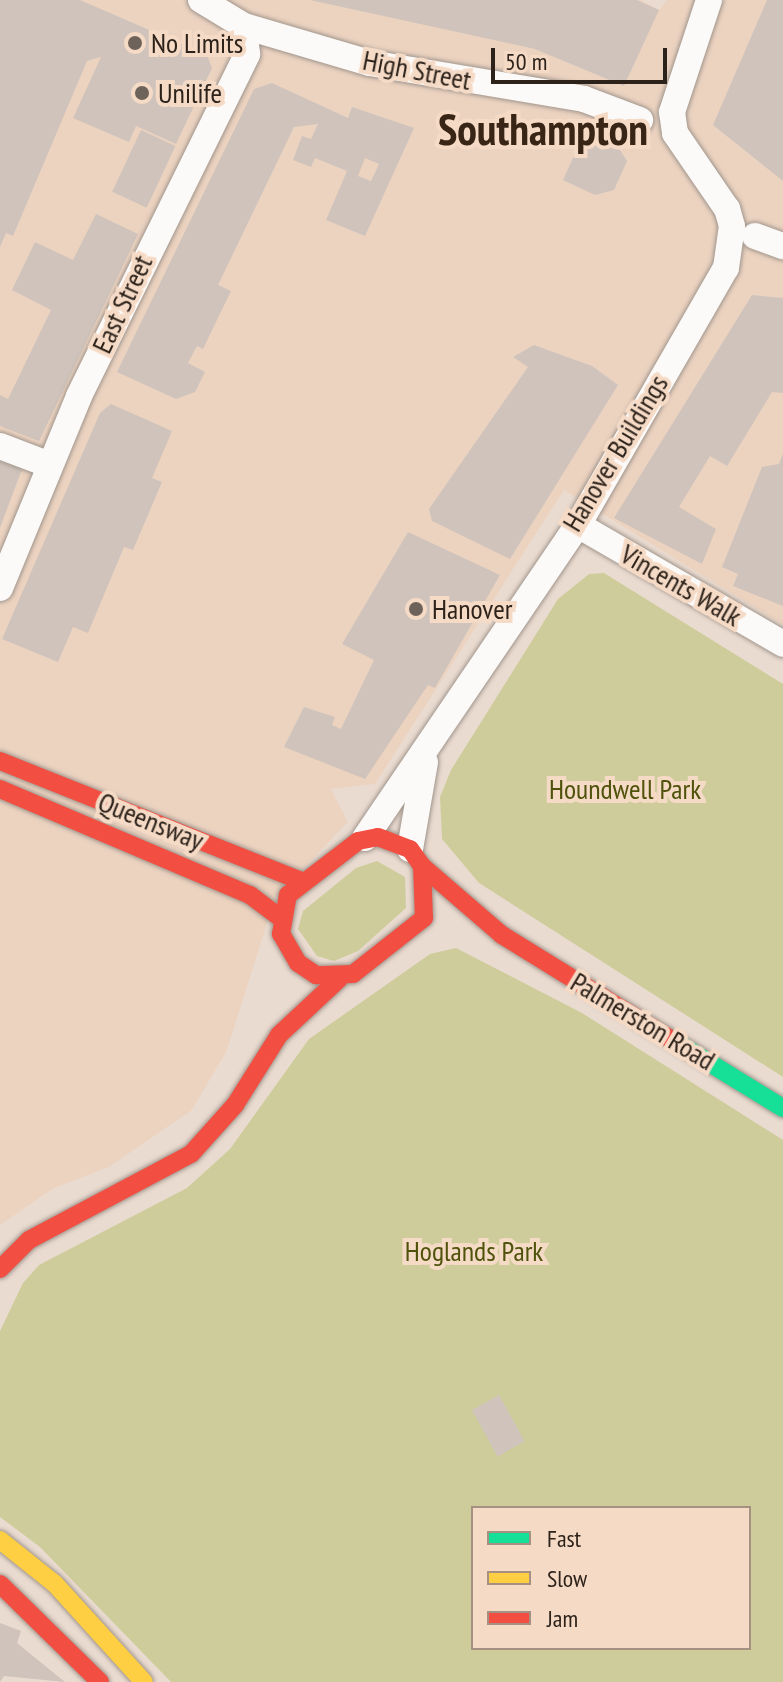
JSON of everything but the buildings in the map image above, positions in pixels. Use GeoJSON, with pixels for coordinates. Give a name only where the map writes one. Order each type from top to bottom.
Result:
{"type":"FeatureCollection","features":[{"type":"Feature","properties":{"kind":"street","name":"High Street"},"geometry":{"type":"LineString","coordinates":[[201,0],[244,26],[370,63],[584,99],[640,120]]}},
{"type":"Feature","properties":{"kind":"street"},"geometry":{"type":"LineString","coordinates":[[709,0],[673,99],[675,133],[743,231],[783,246]]}},
{"type":"Feature","properties":{"kind":"street","name":"East Street"},"geometry":{"type":"LineString","coordinates":[[0,588],[50,465],[247,54],[244,26]]}},
{"type":"Feature","properties":{"kind":"street","name":"Hanover Buildings"},"geometry":{"type":"LineString","coordinates":[[365,838],[427,755],[519,603],[578,525],[726,268],[743,231]]}},
{"type":"Feature","properties":{"kind":"street"},"geometry":{"type":"LineString","coordinates":[[0,446],[50,465]]}},
{"type":"Feature","properties":{"kind":"street","name":"Vincents Walk"},"geometry":{"type":"LineString","coordinates":[[578,525],[783,644]]}},
{"type":"Feature","properties":{"kind":"street","name":"Hanover Buildings"},"geometry":{"type":"LineString","coordinates":[[416,858],[427,755]]}},
{"type":"Feature","properties":{"kind":"street","name":"Queensway"},"geometry":{"type":"LineString","coordinates":[[0,761],[301,881]]}},
{"type":"Feature","properties":{"kind":"street","name":"Queensway"},"geometry":{"type":"LineString","coordinates":[[0,789],[250,895],[279,917]]}},
{"type":"Feature","properties":{"kind":"street"},"geometry":{"type":"LineString","coordinates":[[0,1269],[29,1240],[191,1154],[235,1105],[279,1035],[339,979],[415,931],[429,903],[416,858],[365,838],[301,881],[279,917],[288,950],[279,1035]]}},
{"type":"Feature","properties":{"kind":"street","name":"Palmerston Road"},"geometry":{"type":"LineString","coordinates":[[416,858],[502,935],[783,1108]]}},
{"type":"Feature","properties":{"kind":"street","name":"Palmerston Road"},"geometry":{"type":"LineString","coordinates":[[415,931],[454,927],[502,935]]}},
{"type":"Feature","properties":{"kind":"street"},"geometry":{"type":"LineString","coordinates":[[288,950],[316,975],[339,979]]}},
{"type":"Feature","properties":{"kind":"street"},"geometry":{"type":"LineString","coordinates":[[0,1540],[65,1593],[144,1682]]}},
{"type":"Feature","properties":{"kind":"street"},"geometry":{"type":"LineString","coordinates":[[0,1584],[100,1682]]}},
{"type":"Feature","properties":{"kind":"shaded area"},"geometry":{"type":"Polygon","coordinates":[[[0,0],[641,0],[659,10],[667,0],[783,0],[783,625],[564,490],[375,784],[331,789],[348,822],[275,898],[227,1050],[192,1110],[109,1167],[54,1188],[0,1225],[0,0]]]}},
{"type":"Feature","properties":{"kind":"green space","name":"Houndwell Park"},"geometry":{"type":"Polygon","coordinates":[[[604,573],[783,684],[783,1077],[479,883],[442,839],[440,797],[451,770],[558,599],[589,574],[604,573]]]}},
{"type":"Feature","properties":{"kind":"green space"},"geometry":{"type":"Polygon","coordinates":[[[377,861],[405,877],[406,908],[358,951],[334,961],[317,956],[298,929],[303,911],[356,868],[377,861]]]}},
{"type":"Feature","properties":{"kind":"green space","name":"Hoglands Park"},"geometry":{"type":"Polygon","coordinates":[[[456,948],[582,1013],[783,1140],[783,1682],[171,1682],[40,1547],[0,1517],[0,1331],[23,1283],[39,1265],[187,1188],[230,1149],[309,1039],[430,954],[456,948]]]}},
{"type":"Feature","properties":{"kind":"traffic: fast"},"geometry":{"type":"LineString","coordinates":[[669,1038],[783,1108]]}},
{"type":"Feature","properties":{"kind":"traffic: slow"},"geometry":{"type":"LineString","coordinates":[[0,1540],[55,1584],[144,1682]]}},
{"type":"Feature","properties":{"kind":"traffic: jam"},"geometry":{"type":"LineString","coordinates":[[0,761],[301,881]]}},
{"type":"Feature","properties":{"kind":"traffic: jam"},"geometry":{"type":"LineString","coordinates":[[0,789],[250,895],[279,917]]}},
{"type":"Feature","properties":{"kind":"traffic: jam"},"geometry":{"type":"LineString","coordinates":[[378,837],[410,849],[422,866],[424,918],[353,974],[316,975],[298,963],[281,934],[288,895],[358,841],[378,837]]}},
{"type":"Feature","properties":{"kind":"traffic: jam"},"geometry":{"type":"LineString","coordinates":[[422,866],[502,935],[669,1038]]}},
{"type":"Feature","properties":{"kind":"traffic: jam"},"geometry":{"type":"LineString","coordinates":[[0,1269],[29,1240],[191,1154],[235,1105],[279,1035],[339,979]]}},
{"type":"Feature","properties":{"kind":"traffic: jam"},"geometry":{"type":"LineString","coordinates":[[0,1584],[100,1682]]}},
{"type":"Feature","properties":{"kind":"place","name":"No Limits"},"geometry":{"type":"Point","coordinates":[135,43]}},
{"type":"Feature","properties":{"kind":"place","name":"Unilife"},"geometry":{"type":"Point","coordinates":[142,93]}},
{"type":"Feature","properties":{"kind":"place","name":"Hanover"},"geometry":{"type":"Point","coordinates":[416,609]}},
{"type":"Feature","properties":{"kind":"district","name":"Southampton"},"geometry":{"type":"Point","coordinates":[543,129]}}]}
